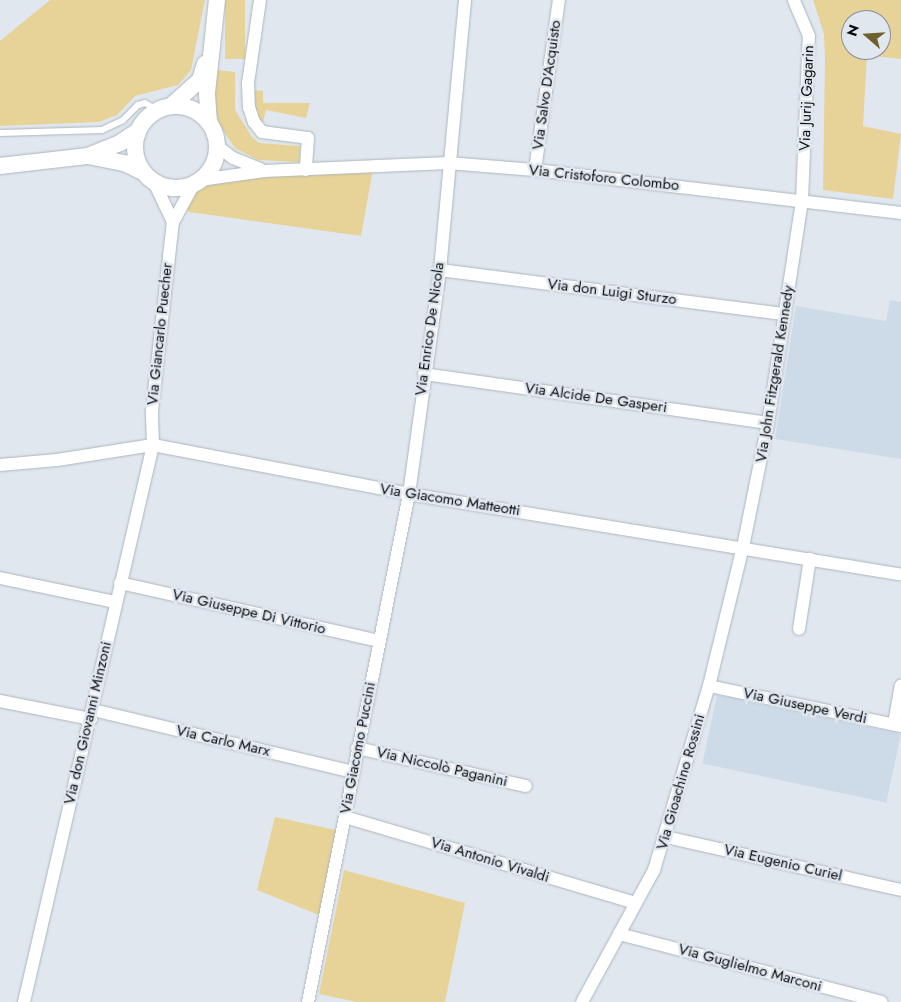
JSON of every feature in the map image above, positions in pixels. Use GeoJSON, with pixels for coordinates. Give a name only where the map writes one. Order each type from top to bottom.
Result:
{"type":"FeatureCollection","features":[{"type":"Feature","properties":{"kind":"street"},"geometry":{"type":"LineString","coordinates":[[88,156],[124,163],[167,187],[197,182],[209,171],[217,146],[209,123],[210,50],[217,0]]}},
{"type":"Feature","properties":{"kind":"street"},"geometry":{"type":"LineString","coordinates":[[260,0],[248,83],[249,107],[254,122],[262,132],[308,138],[306,170]]}},
{"type":"Feature","properties":{"kind":"street","name":"Via Enrico De Nicola"},"geometry":{"type":"LineString","coordinates":[[409,494],[424,374],[440,270],[448,164],[465,0]]}},
{"type":"Feature","properties":{"kind":"street","name":"Via Salvo D’Acquisto"},"geometry":{"type":"LineString","coordinates":[[535,170],[559,0]]}},
{"type":"Feature","properties":{"kind":"street","name":"Via Jurij Gagarin"},"geometry":{"type":"LineString","coordinates":[[794,0],[809,36],[802,200]]}},
{"type":"Feature","properties":{"kind":"street"},"geometry":{"type":"LineString","coordinates":[[0,166],[88,156],[120,143],[138,131],[200,80],[210,50]]}},
{"type":"Feature","properties":{"kind":"street"},"geometry":{"type":"LineString","coordinates":[[164,108],[192,109],[209,123]]}},
{"type":"Feature","properties":{"kind":"street"},"geometry":{"type":"LineString","coordinates":[[138,131],[135,152],[173,222]]}},
{"type":"Feature","properties":{"kind":"street","name":"Via Cristoforo Colombo"},"geometry":{"type":"LineString","coordinates":[[217,146],[233,158],[264,171]]}},
{"type":"Feature","properties":{"kind":"street","name":"Via Cristoforo Colombo"},"geometry":{"type":"LineString","coordinates":[[197,182],[264,171],[448,164],[535,170],[901,213]]}},
{"type":"Feature","properties":{"kind":"street","name":"Via Giancarlo Puecher"},"geometry":{"type":"LineString","coordinates":[[153,445],[152,411],[173,222],[197,182]]}},
{"type":"Feature","properties":{"kind":"street","name":"Via John Fitzgerald Kennedy"},"geometry":{"type":"LineString","coordinates":[[743,547],[768,423],[802,200]]}},
{"type":"Feature","properties":{"kind":"street","name":"Via don Luigi Sturzo"},"geometry":{"type":"LineString","coordinates":[[440,270],[785,314]]}},
{"type":"Feature","properties":{"kind":"street","name":"Via Alcide De Gasperi"},"geometry":{"type":"LineString","coordinates":[[424,374],[768,423]]}},
{"type":"Feature","properties":{"kind":"street","name":"Via Giacomo Matteotti"},"geometry":{"type":"LineString","coordinates":[[0,465],[57,460],[153,445],[409,494],[743,547],[901,575]]}},
{"type":"Feature","properties":{"kind":"street","name":"Via don Giovanni Minzoni"},"geometry":{"type":"LineString","coordinates":[[24,1002],[92,715],[115,602],[153,445]]}},
{"type":"Feature","properties":{"kind":"street","name":"Via Giacomo Puccini"},"geometry":{"type":"LineString","coordinates":[[308,1002],[409,494]]}},
{"type":"Feature","properties":{"kind":"street","name":"Via Gioachino Rossini"},"geometry":{"type":"LineString","coordinates":[[582,1002],[654,870],[666,837],[709,686],[743,547]]}},
{"type":"Feature","properties":{"kind":"street"},"geometry":{"type":"LineString","coordinates":[[799,629],[810,559]]}},
{"type":"Feature","properties":{"kind":"street"},"geometry":{"type":"LineString","coordinates":[[0,578],[115,602]]}},
{"type":"Feature","properties":{"kind":"street","name":"Via Giuseppe Di Vittorio"},"geometry":{"type":"LineString","coordinates":[[120,583],[379,640]]}},
{"type":"Feature","properties":{"kind":"street","name":"Via Giuseppe Verdi"},"geometry":{"type":"LineString","coordinates":[[709,686],[897,725]]}},
{"type":"Feature","properties":{"kind":"street"},"geometry":{"type":"LineString","coordinates":[[897,725],[901,686]]}},
{"type":"Feature","properties":{"kind":"street","name":"Via Carlo Marx"},"geometry":{"type":"LineString","coordinates":[[0,701],[92,715],[353,772]]}},
{"type":"Feature","properties":{"kind":"street","name":"Via Niccolò Paganini"},"geometry":{"type":"LineString","coordinates":[[357,748],[526,786]]}},
{"type":"Feature","properties":{"kind":"street","name":"Via Antonio Vivaldi"},"geometry":{"type":"LineString","coordinates":[[344,817],[636,903]]}},
{"type":"Feature","properties":{"kind":"street","name":"Via Eugenio Curiel"},"geometry":{"type":"LineString","coordinates":[[666,837],[901,890]]}},
{"type":"Feature","properties":{"kind":"street","name":"Via Guglielmo Marconi"},"geometry":{"type":"LineString","coordinates":[[619,934],[882,1002]]}},
{"type":"Feature","properties":{"kind":"lane"},"geometry":{"type":"LineString","coordinates":[[0,133],[102,130],[123,120],[138,105],[145,103],[164,108]]}},
{"type":"Feature","properties":{"kind":"shaded area"},"geometry":{"type":"Polygon","coordinates":[[[50,0],[205,0],[191,70],[178,85],[135,96],[117,115],[99,122],[0,126],[0,41],[50,0]]]}},
{"type":"Feature","properties":{"kind":"shaded area"},"geometry":{"type":"Polygon","coordinates":[[[225,0],[245,0],[245,59],[225,59],[225,0]]]}},
{"type":"Feature","properties":{"kind":"shaded area"},"geometry":{"type":"Polygon","coordinates":[[[813,0],[901,0],[901,59],[891,58],[891,10],[841,10],[841,60],[867,60],[863,126],[901,134],[893,199],[823,190],[824,34],[813,0]]]}},
{"type":"Feature","properties":{"kind":"shaded area"},"geometry":{"type":"Polygon","coordinates":[[[216,70],[235,72],[235,110],[252,137],[259,143],[300,146],[299,162],[258,160],[235,148],[220,126],[214,104],[216,70]]]}},
{"type":"Feature","properties":{"kind":"shaded area"},"geometry":{"type":"Polygon","coordinates":[[[252,90],[263,91],[263,103],[310,103],[306,118],[266,110],[263,122],[256,115],[252,90]]]}},
{"type":"Feature","properties":{"kind":"shaded area"},"geometry":{"type":"Polygon","coordinates":[[[373,169],[361,236],[189,212],[185,208],[190,193],[201,185],[225,177],[373,169]]]}},
{"type":"Feature","properties":{"kind":"shaded area"},"geometry":{"type":"Polygon","coordinates":[[[890,300],[901,302],[901,459],[775,439],[796,306],[886,321],[890,300]]]}},
{"type":"Feature","properties":{"kind":"shaded area"},"geometry":{"type":"Polygon","coordinates":[[[717,695],[901,734],[886,803],[702,763],[717,695]]]}},
{"type":"Feature","properties":{"kind":"shaded area"},"geometry":{"type":"Polygon","coordinates":[[[275,817],[336,830],[319,915],[257,890],[275,817]]]}},
{"type":"Feature","properties":{"kind":"shaded area"},"geometry":{"type":"Polygon","coordinates":[[[344,870],[465,903],[445,1002],[357,1002],[319,994],[344,870]]]}}]}
